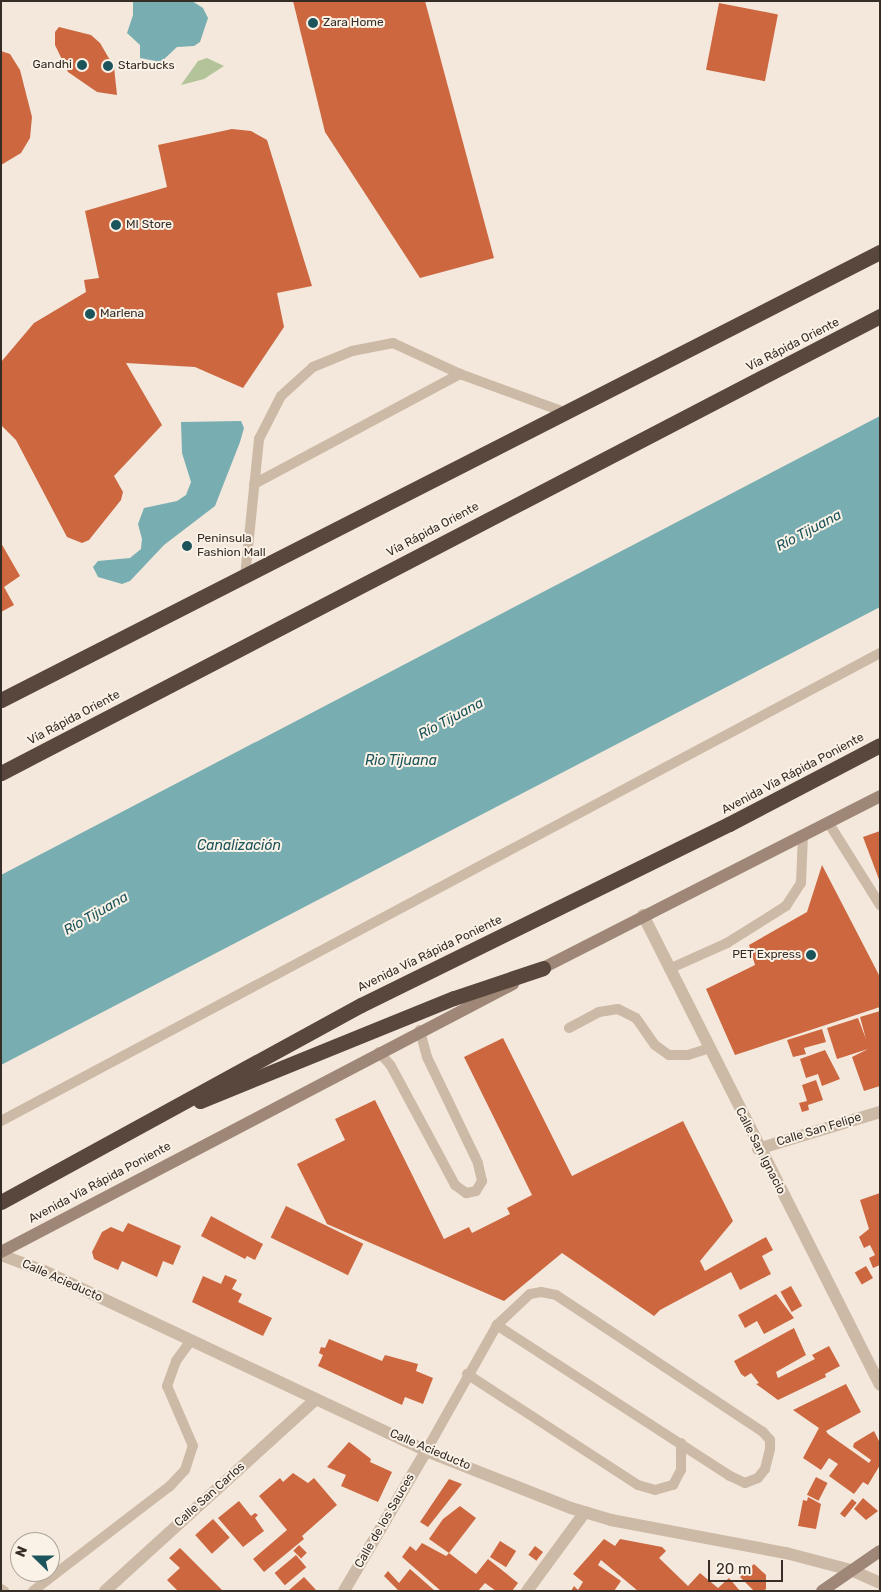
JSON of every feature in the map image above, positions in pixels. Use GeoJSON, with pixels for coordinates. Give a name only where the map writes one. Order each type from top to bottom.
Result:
{"type":"FeatureCollection","features":[{"type":"Feature","properties":{"kind":"highway"},"geometry":{"type":"LineString","coordinates":[[1,700],[880,252]]}},
{"type":"Feature","properties":{"kind":"highway","name":"Vía Rápida Oriente"},"geometry":{"type":"LineString","coordinates":[[1,773],[880,316]]}},
{"type":"Feature","properties":{"kind":"highway","name":"Avenida Vía Rápida Poniente"},"geometry":{"type":"LineString","coordinates":[[1,1202],[361,1004],[729,824],[880,745]]}},
{"type":"Feature","properties":{"kind":"highway"},"geometry":{"type":"LineString","coordinates":[[154,1118],[340,1047],[454,998],[543,968]]}},
{"type":"Feature","properties":{"kind":"main road","name":"Avenida Vía Rápida Poniente"},"geometry":{"type":"LineString","coordinates":[[1,1254],[420,1030],[880,796]]}},
{"type":"Feature","properties":{"kind":"main road"},"geometry":{"type":"LineString","coordinates":[[822,1591],[880,1550]]}},
{"type":"Feature","properties":{"kind":"street","name":"Calle San Ignacio"},"geometry":{"type":"LineString","coordinates":[[643,915],[758,1149],[880,1385]]}},
{"type":"Feature","properties":{"kind":"street","name":"Calle San Felipe"},"geometry":{"type":"LineString","coordinates":[[758,1149],[880,1112]]}},
{"type":"Feature","properties":{"kind":"street","name":"Calle Acieducto"},"geometry":{"type":"LineString","coordinates":[[1,1254],[44,1271],[426,1450],[585,1512],[611,1520],[730,1541],[851,1570],[880,1583]]}},
{"type":"Feature","properties":{"kind":"street","name":"Calle San Carlos"},"geometry":{"type":"LineString","coordinates":[[105,1591],[316,1399]]}},
{"type":"Feature","properties":{"kind":"street","name":"Calle de los Sauces"},"geometry":{"type":"LineString","coordinates":[[344,1591],[426,1450]]}},
{"type":"Feature","properties":{"kind":"street"},"geometry":{"type":"LineString","coordinates":[[528,1591],[585,1512]]}},
{"type":"Feature","properties":{"kind":"lane"},"geometry":{"type":"LineString","coordinates":[[245,577],[259,440],[281,396],[313,367],[352,351],[393,343],[460,374],[567,413]]}},
{"type":"Feature","properties":{"kind":"lane"},"geometry":{"type":"LineString","coordinates":[[254,484],[460,374]]}},
{"type":"Feature","properties":{"kind":"lane"},"geometry":{"type":"LineString","coordinates":[[1,1121],[880,653]]}},
{"type":"Feature","properties":{"kind":"lane"},"geometry":{"type":"LineString","coordinates":[[828,822],[880,905]]}},
{"type":"Feature","properties":{"kind":"lane"},"geometry":{"type":"LineString","coordinates":[[669,969],[727,943],[786,906],[801,884],[803,835]]}},
{"type":"Feature","properties":{"kind":"lane"},"geometry":{"type":"LineString","coordinates":[[569,1028],[599,1012],[618,1009],[636,1018],[655,1045],[669,1056],[688,1055],[709,1048]]}},
{"type":"Feature","properties":{"kind":"lane"},"geometry":{"type":"LineString","coordinates":[[379,1052],[391,1066],[450,1178],[460,1190],[476,1191],[482,1180],[478,1163],[427,1057],[420,1030]]}},
{"type":"Feature","properties":{"kind":"lane"},"geometry":{"type":"LineString","coordinates":[[426,1450],[467,1374],[497,1325],[530,1294],[556,1295],[763,1432],[770,1440],[770,1449],[758,1478],[745,1482],[730,1476],[682,1443],[497,1325]]}},
{"type":"Feature","properties":{"kind":"lane"},"geometry":{"type":"LineString","coordinates":[[33,1591],[170,1486],[185,1470],[191,1458],[191,1439],[167,1386],[176,1361],[191,1340]]}},
{"type":"Feature","properties":{"kind":"lane"},"geometry":{"type":"LineString","coordinates":[[467,1374],[638,1486],[655,1490],[673,1485],[681,1470],[682,1443]]}},
{"type":"Feature","properties":{"kind":"green space"},"geometry":{"type":"Polygon","coordinates":[[[207,58],[224,66],[204,79],[181,85],[198,61],[207,58]]]}},
{"type":"Feature","properties":{"kind":"water"},"geometry":{"type":"Polygon","coordinates":[[[133,1],[192,1],[203,8],[208,18],[200,42],[194,46],[177,47],[161,62],[140,58],[140,45],[127,33],[133,15],[133,1]]]}},
{"type":"Feature","properties":{"kind":"water","name":"Rio Tijuana"},"geometry":{"type":"Polygon","coordinates":[[[880,416],[880,607],[1,1065],[1,875],[880,416]]]}},
{"type":"Feature","properties":{"kind":"water"},"geometry":{"type":"Polygon","coordinates":[[[241,421],[244,428],[240,442],[215,506],[164,545],[130,581],[122,584],[98,577],[93,567],[98,561],[130,558],[141,549],[142,539],[138,524],[144,508],[177,501],[186,495],[191,482],[182,453],[181,422],[241,421]]]}},
{"type":"Feature","properties":{"kind":"building"},"geometry":{"type":"Polygon","coordinates":[[[293,1],[425,1],[494,258],[420,278],[325,132],[293,1]]]}},
{"type":"Feature","properties":{"kind":"building"},"geometry":{"type":"Polygon","coordinates":[[[719,3],[778,14],[765,81],[706,70],[719,3]]]}},
{"type":"Feature","properties":{"kind":"building"},"geometry":{"type":"Polygon","coordinates":[[[59,27],[91,35],[100,43],[114,67],[117,95],[97,92],[68,72],[55,45],[55,32],[59,27]]]}},
{"type":"Feature","properties":{"kind":"building"},"geometry":{"type":"Polygon","coordinates":[[[1,51],[10,54],[20,70],[32,117],[30,138],[21,153],[1,165],[1,51]]]}},
{"type":"Feature","properties":{"kind":"building"},"geometry":{"type":"Polygon","coordinates":[[[232,129],[251,131],[267,140],[312,286],[277,293],[284,327],[243,388],[195,367],[126,363],[162,425],[114,476],[123,492],[121,500],[89,540],[82,543],[67,537],[16,440],[1,425],[1,362],[34,323],[86,292],[84,280],[99,278],[85,211],[167,187],[158,145],[232,129]]]}},
{"type":"Feature","properties":{"kind":"building"},"geometry":{"type":"Polygon","coordinates":[[[1,543],[20,576],[4,587],[14,605],[1,612],[1,543]]]}},
{"type":"Feature","properties":{"kind":"building"},"geometry":{"type":"Polygon","coordinates":[[[880,831],[880,882],[863,837],[880,831]]]}},
{"type":"Feature","properties":{"kind":"building","name":"PET Express"},"geometry":{"type":"Polygon","coordinates":[[[822,865],[880,977],[880,1007],[735,1055],[706,989],[755,965],[749,945],[807,912],[822,865]]]}},
{"type":"Feature","properties":{"kind":"building"},"geometry":{"type":"Polygon","coordinates":[[[880,1011],[880,1086],[864,1091],[852,1057],[868,1049],[837,1059],[827,1028],[858,1018],[866,1039],[860,1017],[880,1011]]]}},
{"type":"Feature","properties":{"kind":"building"},"geometry":{"type":"Polygon","coordinates":[[[822,1029],[826,1042],[804,1048],[806,1054],[793,1057],[787,1040],[822,1029]]]}},
{"type":"Feature","properties":{"kind":"building"},"geometry":{"type":"Polygon","coordinates":[[[503,1038],[572,1176],[683,1121],[733,1221],[700,1261],[705,1271],[766,1237],[773,1250],[762,1256],[771,1274],[740,1290],[731,1272],[660,1310],[654,1316],[562,1253],[504,1301],[327,1224],[297,1164],[345,1140],[335,1119],[375,1100],[444,1239],[469,1227],[472,1233],[510,1214],[507,1208],[532,1195],[464,1057],[503,1038]]]}},
{"type":"Feature","properties":{"kind":"building"},"geometry":{"type":"Polygon","coordinates":[[[825,1050],[840,1079],[822,1086],[818,1074],[806,1078],[800,1059],[825,1050]]]}},
{"type":"Feature","properties":{"kind":"building"},"geometry":{"type":"Polygon","coordinates":[[[816,1080],[823,1100],[808,1105],[809,1110],[802,1112],[799,1103],[807,1101],[802,1085],[816,1080]]]}},
{"type":"Feature","properties":{"kind":"building"},"geometry":{"type":"Polygon","coordinates":[[[880,1193],[880,1265],[873,1268],[869,1258],[875,1255],[870,1245],[864,1248],[859,1237],[869,1229],[860,1200],[880,1193]]]}},
{"type":"Feature","properties":{"kind":"building"},"geometry":{"type":"Polygon","coordinates":[[[286,1206],[363,1244],[348,1275],[271,1237],[286,1206]]]}},
{"type":"Feature","properties":{"kind":"building"},"geometry":{"type":"Polygon","coordinates":[[[211,1216],[263,1244],[255,1260],[247,1256],[245,1259],[201,1236],[211,1216]]]}},
{"type":"Feature","properties":{"kind":"building"},"geometry":{"type":"Polygon","coordinates":[[[128,1223],[181,1246],[173,1265],[163,1261],[157,1277],[122,1261],[118,1270],[94,1259],[92,1252],[102,1232],[111,1227],[123,1232],[128,1223]]]}},
{"type":"Feature","properties":{"kind":"building"},"geometry":{"type":"Polygon","coordinates":[[[866,1266],[873,1278],[862,1285],[855,1272],[866,1266]]]}},
{"type":"Feature","properties":{"kind":"building"},"geometry":{"type":"Polygon","coordinates":[[[225,1275],[237,1280],[232,1289],[242,1294],[238,1302],[272,1318],[263,1336],[192,1302],[203,1276],[221,1284],[225,1275]]]}},
{"type":"Feature","properties":{"kind":"building"},"geometry":{"type":"Polygon","coordinates":[[[791,1286],[802,1306],[792,1312],[781,1292],[791,1286]]]}},
{"type":"Feature","properties":{"kind":"building"},"geometry":{"type":"Polygon","coordinates":[[[776,1294],[794,1318],[764,1334],[757,1321],[745,1328],[738,1315],[776,1294]]]}},
{"type":"Feature","properties":{"kind":"building"},"geometry":{"type":"Polygon","coordinates":[[[794,1328],[806,1355],[776,1372],[778,1378],[815,1359],[812,1355],[829,1346],[840,1366],[825,1374],[826,1377],[778,1400],[756,1384],[759,1383],[751,1373],[745,1377],[741,1374],[734,1361],[794,1328]]]}},
{"type":"Feature","properties":{"kind":"building"},"geometry":{"type":"Polygon","coordinates":[[[329,1339],[382,1361],[385,1355],[418,1364],[416,1371],[433,1378],[423,1404],[405,1397],[402,1405],[318,1366],[323,1355],[319,1353],[321,1347],[325,1348],[329,1339]]]}},
{"type":"Feature","properties":{"kind":"building"},"geometry":{"type":"Polygon","coordinates":[[[846,1384],[861,1412],[826,1431],[869,1463],[871,1460],[853,1447],[854,1443],[874,1431],[880,1443],[880,1465],[868,1485],[863,1482],[854,1494],[829,1476],[838,1464],[829,1458],[821,1470],[803,1458],[819,1428],[793,1410],[846,1384]]]}},
{"type":"Feature","properties":{"kind":"building"},"geometry":{"type":"Polygon","coordinates":[[[349,1442],[371,1459],[370,1462],[392,1472],[378,1502],[341,1486],[346,1475],[327,1467],[349,1442]]]}},
{"type":"Feature","properties":{"kind":"building"},"geometry":{"type":"Polygon","coordinates":[[[293,1473],[308,1483],[314,1478],[337,1505],[302,1536],[304,1539],[264,1572],[253,1559],[287,1530],[259,1496],[280,1478],[283,1482],[293,1473]]]}},
{"type":"Feature","properties":{"kind":"building"},"geometry":{"type":"Polygon","coordinates":[[[816,1477],[828,1483],[819,1501],[807,1495],[816,1477]]]}},
{"type":"Feature","properties":{"kind":"building"},"geometry":{"type":"Polygon","coordinates":[[[449,1479],[462,1484],[428,1527],[420,1522],[449,1479]]]}},
{"type":"Feature","properties":{"kind":"building"},"geometry":{"type":"Polygon","coordinates":[[[808,1497],[821,1504],[816,1529],[798,1526],[803,1500],[807,1501],[808,1497]]]}},
{"type":"Feature","properties":{"kind":"building"},"geometry":{"type":"Polygon","coordinates":[[[863,1498],[878,1511],[866,1520],[854,1509],[863,1498]]]}},
{"type":"Feature","properties":{"kind":"building"},"geometry":{"type":"Polygon","coordinates":[[[852,1499],[857,1503],[845,1518],[840,1514],[852,1499]]]}},
{"type":"Feature","properties":{"kind":"building"},"geometry":{"type":"Polygon","coordinates":[[[239,1501],[251,1516],[255,1513],[258,1515],[255,1518],[264,1531],[243,1547],[218,1518],[239,1501]]]}},
{"type":"Feature","properties":{"kind":"building"},"geometry":{"type":"Polygon","coordinates":[[[460,1506],[476,1518],[449,1553],[429,1539],[443,1519],[460,1506]]]}},
{"type":"Feature","properties":{"kind":"building"},"geometry":{"type":"Polygon","coordinates":[[[213,1519],[230,1538],[212,1554],[195,1535],[213,1519]]]}},
{"type":"Feature","properties":{"kind":"building"},"geometry":{"type":"Polygon","coordinates":[[[604,1539],[615,1546],[620,1539],[662,1547],[666,1551],[659,1558],[688,1586],[700,1573],[718,1588],[729,1578],[740,1591],[638,1591],[601,1560],[598,1565],[621,1581],[614,1591],[571,1591],[574,1586],[578,1590],[583,1582],[573,1574],[604,1539]]]}},
{"type":"Feature","properties":{"kind":"building"},"geometry":{"type":"Polygon","coordinates":[[[500,1541],[516,1551],[506,1567],[490,1557],[500,1541]]]}},
{"type":"Feature","properties":{"kind":"building"},"geometry":{"type":"Polygon","coordinates":[[[422,1543],[446,1556],[449,1553],[476,1574],[488,1559],[518,1583],[512,1591],[496,1591],[485,1583],[478,1591],[441,1591],[402,1557],[410,1546],[416,1551],[422,1543]]]}},
{"type":"Feature","properties":{"kind":"building"},"geometry":{"type":"Polygon","coordinates":[[[299,1545],[307,1553],[301,1558],[293,1551],[299,1545]]]}},
{"type":"Feature","properties":{"kind":"building"},"geometry":{"type":"Polygon","coordinates":[[[535,1546],[543,1552],[536,1561],[528,1555],[535,1546]]]}},
{"type":"Feature","properties":{"kind":"building"},"geometry":{"type":"Polygon","coordinates":[[[180,1548],[223,1591],[178,1591],[167,1580],[180,1568],[169,1558],[180,1548]]]}},
{"type":"Feature","properties":{"kind":"building"},"geometry":{"type":"Polygon","coordinates":[[[296,1555],[306,1567],[285,1585],[275,1573],[296,1555]]]}},
{"type":"Feature","properties":{"kind":"building"},"geometry":{"type":"Polygon","coordinates":[[[754,1564],[766,1575],[766,1589],[763,1591],[754,1591],[740,1577],[754,1564]]]}},
{"type":"Feature","properties":{"kind":"building"},"geometry":{"type":"Polygon","coordinates":[[[410,1569],[435,1591],[399,1591],[384,1576],[388,1571],[399,1583],[410,1569]]]}},
{"type":"Feature","properties":{"kind":"building"},"geometry":{"type":"Polygon","coordinates":[[[304,1577],[317,1591],[288,1591],[304,1577]]]}},
{"type":"Feature","properties":{"kind":"place","name":"Zara Home"},"geometry":{"type":"Point","coordinates":[313,23]}},
{"type":"Feature","properties":{"kind":"place","name":"Gandhi"},"geometry":{"type":"Point","coordinates":[82,65]}},
{"type":"Feature","properties":{"kind":"place","name":"Starbucks"},"geometry":{"type":"Point","coordinates":[108,66]}},
{"type":"Feature","properties":{"kind":"place","name":"MI Store"},"geometry":{"type":"Point","coordinates":[116,225]}},
{"type":"Feature","properties":{"kind":"place","name":"Marlena"},"geometry":{"type":"Point","coordinates":[90,314]}},
{"type":"Feature","properties":{"kind":"place","name":"Peninsula Fashion Mall"},"geometry":{"type":"Point","coordinates":[187,546]}},
{"type":"Feature","properties":{"kind":"place","name":"PET Express"},"geometry":{"type":"Point","coordinates":[811,955]}},
{"type":"Feature","properties":{"kind":"water label","name":"Río Tijuana"},"geometry":{"type":"Point","coordinates":[809,531]}},
{"type":"Feature","properties":{"kind":"water label","name":"Río Tijuana"},"geometry":{"type":"Point","coordinates":[451,719]}},
{"type":"Feature","properties":{"kind":"water label","name":"Canalización"},"geometry":{"type":"Point","coordinates":[239,846]}},
{"type":"Feature","properties":{"kind":"water label","name":"Río Tijuana"},"geometry":{"type":"Point","coordinates":[96,914]}}]}
